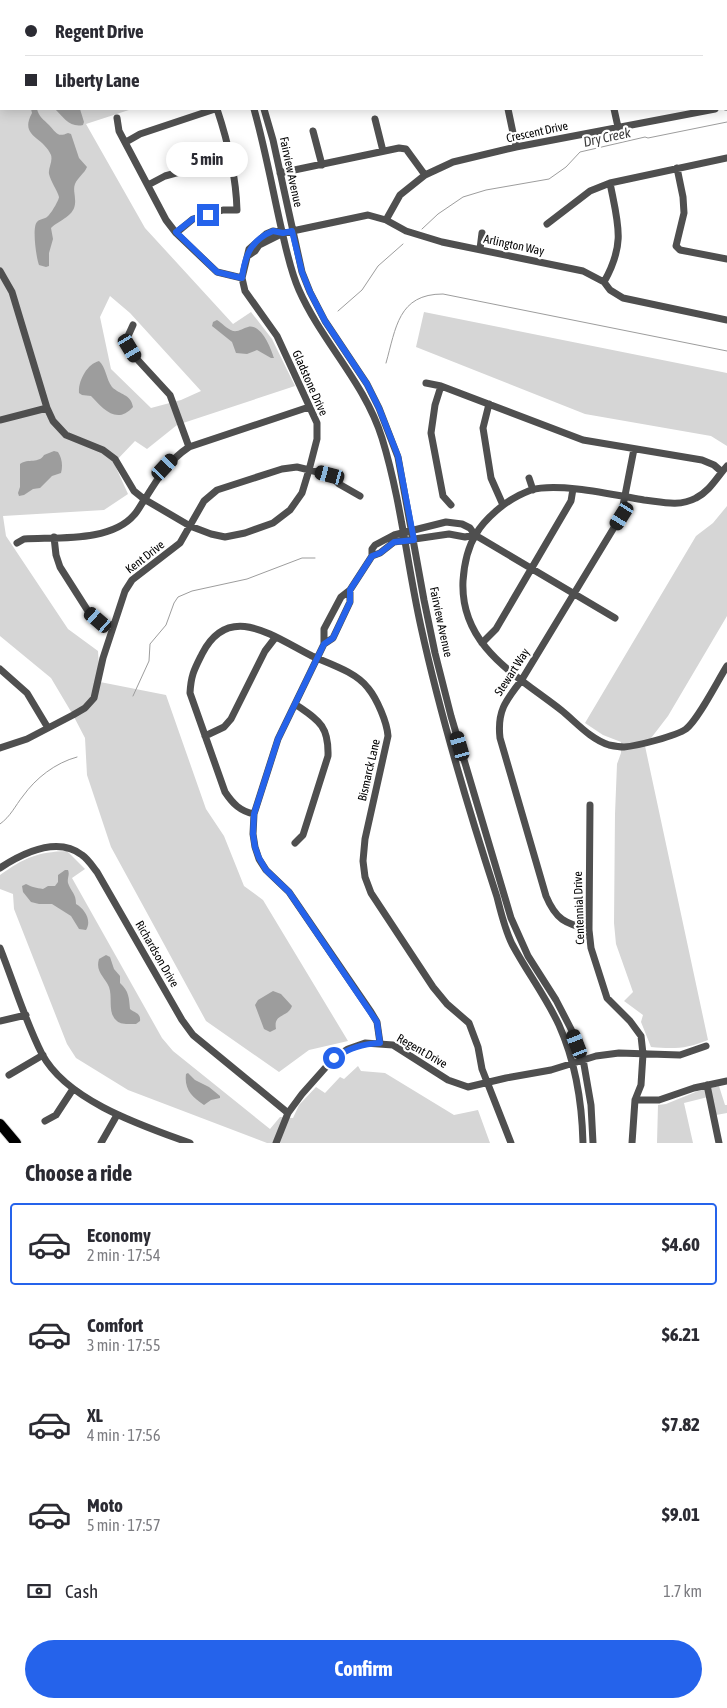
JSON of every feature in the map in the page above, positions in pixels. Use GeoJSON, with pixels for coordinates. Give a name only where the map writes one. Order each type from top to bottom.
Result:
{"type":"FeatureCollection","features":[{"type":"Feature","properties":{"kind":"highway"},"geometry":{"type":"LineString","coordinates":[[0,1124],[16,1143]]}},
{"type":"Feature","properties":{"kind":"street"},"geometry":{"type":"LineString","coordinates":[[126,142],[140,134],[213,110]]}},
{"type":"Feature","properties":{"kind":"street"},"geometry":{"type":"LineString","coordinates":[[176,232],[193,219],[223,210],[237,210],[237,187],[231,158],[216,110]]}},
{"type":"Feature","properties":{"kind":"street","name":"Fairview Avenue"},"geometry":{"type":"LineString","coordinates":[[254,110],[298,289],[316,325],[358,387],[381,434],[395,485],[414,595],[431,669],[496,896],[511,941],[551,1010],[573,1063],[580,1094],[583,1143]]}},
{"type":"Feature","properties":{"kind":"street","name":"Fairview Avenue"},"geometry":{"type":"LineString","coordinates":[[264,110],[302,272],[325,321],[367,384],[379,408],[398,456],[424,600],[444,689],[511,918],[528,956],[556,1000],[571,1029],[583,1060],[591,1105],[593,1143]]}},
{"type":"Feature","properties":{"kind":"street"},"geometry":{"type":"LineString","coordinates":[[508,110],[516,147]]}},
{"type":"Feature","properties":{"kind":"street"},"geometry":{"type":"LineString","coordinates":[[614,110],[618,127]]}},
{"type":"Feature","properties":{"kind":"street","name":"Crescent Drive"},"geometry":{"type":"LineString","coordinates":[[386,220],[400,195],[425,175],[453,162],[516,147],[710,110]]}},
{"type":"Feature","properties":{"kind":"street"},"geometry":{"type":"LineString","coordinates":[[117,118],[119,131],[166,220],[217,272],[242,278],[244,266],[249,255],[254,251],[258,243],[273,231],[283,233]]}},
{"type":"Feature","properties":{"kind":"street"},"geometry":{"type":"LineString","coordinates":[[375,119],[383,151]]}},
{"type":"Feature","properties":{"kind":"street"},"geometry":{"type":"LineString","coordinates":[[314,132],[322,166]]}},
{"type":"Feature","properties":{"kind":"street"},"geometry":{"type":"LineString","coordinates":[[280,173],[322,166],[400,148],[406,149],[425,175]]}},
{"type":"Feature","properties":{"kind":"street"},"geometry":{"type":"LineString","coordinates":[[148,185],[165,176],[231,158]]}},
{"type":"Feature","properties":{"kind":"street"},"geometry":{"type":"LineString","coordinates":[[547,224],[590,191],[610,183],[727,158]]}},
{"type":"Feature","properties":{"kind":"street"},"geometry":{"type":"LineString","coordinates":[[677,168],[684,212],[676,246],[680,250],[727,259]]}},
{"type":"Feature","properties":{"kind":"street"},"geometry":{"type":"LineString","coordinates":[[604,282],[617,255],[619,239],[619,226],[610,183]]}},
{"type":"Feature","properties":{"kind":"street","name":"Arlington Way"},"geometry":{"type":"LineString","coordinates":[[283,233],[368,215],[386,220],[421,237],[583,271],[604,282],[610,290],[623,298],[727,320]]}},
{"type":"Feature","properties":{"kind":"street"},"geometry":{"type":"LineString","coordinates":[[480,249],[482,233]]}},
{"type":"Feature","properties":{"kind":"street","name":"Gladstone Drive"},"geometry":{"type":"LineString","coordinates":[[1,275],[14,298],[47,408],[53,421],[66,435],[103,450],[115,459],[134,491],[144,499],[190,526],[225,537],[245,533],[273,523],[290,510],[302,493],[317,439],[317,423],[277,336],[244,291],[242,278]]}},
{"type":"Feature","properties":{"kind":"street"},"geometry":{"type":"LineString","coordinates":[[133,325],[128,336],[130,348],[136,358],[170,395],[190,446]]}},
{"type":"Feature","properties":{"kind":"street"},"geometry":{"type":"LineString","coordinates":[[426,383],[441,386],[583,440],[702,460],[724,469],[708,490],[696,498],[673,504],[560,487],[533,490],[503,505],[475,535],[463,572],[462,592],[465,610],[472,627],[496,660],[520,681],[561,710],[597,741],[624,747],[673,735],[686,728],[696,717],[727,666]]}},
{"type":"Feature","properties":{"kind":"street"},"geometry":{"type":"LineString","coordinates":[[441,386],[435,404],[431,433],[443,496],[451,505]]}},
{"type":"Feature","properties":{"kind":"street"},"geometry":{"type":"LineString","coordinates":[[489,404],[483,428],[491,478],[503,505]]}},
{"type":"Feature","properties":{"kind":"street"},"geometry":{"type":"LineString","coordinates":[[17,544],[24,539],[103,534],[121,527],[135,515],[165,467],[176,455],[190,446],[309,407]]}},
{"type":"Feature","properties":{"kind":"street"},"geometry":{"type":"LineString","coordinates":[[0,420],[47,408]]}},
{"type":"Feature","properties":{"kind":"street","name":"Stewart Way"},"geometry":{"type":"LineString","coordinates":[[589,930],[563,921],[552,910],[546,896],[500,738],[498,724],[508,696],[520,681],[622,516],[634,449]]}},
{"type":"Feature","properties":{"kind":"street","name":"Kent Drive"},"geometry":{"type":"LineString","coordinates":[[0,748],[26,740],[84,708],[94,698],[102,658],[125,591],[132,580],[176,547],[204,501],[217,490],[282,469],[297,467],[330,475],[340,484],[360,496]]}},
{"type":"Feature","properties":{"kind":"street"},"geometry":{"type":"LineString","coordinates":[[529,478],[533,490]]}},
{"type":"Feature","properties":{"kind":"street"},"geometry":{"type":"LineString","coordinates":[[482,643],[496,629],[532,570],[571,502],[573,489]]}},
{"type":"Feature","properties":{"kind":"street"},"geometry":{"type":"LineString","coordinates":[[380,1043],[377,1022],[371,1012],[289,892],[266,870],[255,847],[253,834],[254,814],[278,739],[324,644],[324,629],[341,597],[350,590],[372,556],[372,549],[375,545],[394,534],[446,522],[462,524],[470,528],[475,535],[615,618]]}},
{"type":"Feature","properties":{"kind":"street"},"geometry":{"type":"LineString","coordinates":[[372,556],[380,553],[394,542],[449,534],[465,537],[475,535]]}},
{"type":"Feature","properties":{"kind":"street"},"geometry":{"type":"LineString","coordinates":[[54,538],[60,567],[88,611],[98,620],[113,626]]}},
{"type":"Feature","properties":{"kind":"street"},"geometry":{"type":"LineString","coordinates":[[324,644],[333,638],[350,602],[350,590]]}},
{"type":"Feature","properties":{"kind":"street","name":"Bismarck Lane"},"geometry":{"type":"LineString","coordinates":[[254,814],[234,805],[224,792],[190,694],[191,678],[209,641],[222,630],[236,626],[250,626],[355,677],[368,688],[385,720],[388,736],[364,839],[363,861],[365,878],[371,893],[433,987],[447,1004],[469,1023],[474,1034],[482,1069],[511,1143]]}},
{"type":"Feature","properties":{"kind":"street"},"geometry":{"type":"LineString","coordinates":[[205,736],[224,727],[231,719],[265,651],[275,638]]}},
{"type":"Feature","properties":{"kind":"street"},"geometry":{"type":"LineString","coordinates":[[0,669],[28,693],[48,728]]}},
{"type":"Feature","properties":{"kind":"street"},"geometry":{"type":"LineString","coordinates":[[295,704],[318,720],[326,734],[328,746],[328,756],[303,835],[295,843]]}},
{"type":"Feature","properties":{"kind":"street","name":"Centennial Drive"},"geometry":{"type":"LineString","coordinates":[[590,806],[589,930],[591,948],[607,998],[630,1021],[641,1036],[643,1054],[641,1085],[635,1100],[632,1143]]}},
{"type":"Feature","properties":{"kind":"street","name":"Richardson Drive"},"geometry":{"type":"LineString","coordinates":[[0,867],[41,848],[64,846],[84,856],[97,872],[182,1020],[193,1035],[288,1113]]}},
{"type":"Feature","properties":{"kind":"street"},"geometry":{"type":"LineString","coordinates":[[0,948],[43,1055],[56,1073],[73,1089],[117,1115],[173,1140],[190,1143]]}},
{"type":"Feature","properties":{"kind":"street"},"geometry":{"type":"LineString","coordinates":[[0,1021],[26,1015]]}},
{"type":"Feature","properties":{"kind":"street","name":"Regent Drive"},"geometry":{"type":"LineString","coordinates":[[276,1143],[288,1113],[334,1058],[348,1049],[365,1043],[393,1045],[448,1080],[468,1087],[551,1070],[583,1060],[619,1053],[680,1055],[706,1046]]}},
{"type":"Feature","properties":{"kind":"street"},"geometry":{"type":"LineString","coordinates":[[9,1075],[43,1055]]}},
{"type":"Feature","properties":{"kind":"street"},"geometry":{"type":"LineString","coordinates":[[635,1100],[659,1100],[727,1080]]}},
{"type":"Feature","properties":{"kind":"street"},"geometry":{"type":"LineString","coordinates":[[707,1085],[719,1143]]}},
{"type":"Feature","properties":{"kind":"street"},"geometry":{"type":"LineString","coordinates":[[46,1122],[56,1115],[73,1089]]}},
{"type":"Feature","properties":{"kind":"street"},"geometry":{"type":"LineString","coordinates":[[101,1143],[117,1115]]}},
{"type":"Feature","properties":{"kind":"shaded area"},"geometry":{"type":"Polygon","coordinates":[[[0,110],[129,110],[86,124],[145,228],[233,324],[251,312],[272,339],[295,386],[177,425],[147,449],[135,441],[114,463],[128,494],[104,510],[3,516],[6,536],[68,629],[98,651],[100,682],[166,695],[206,809],[224,836],[244,886],[263,900],[348,1041],[309,1050],[279,1072],[206,1021],[111,847],[87,775],[85,738],[51,678],[0,636],[0,110]],[[110,296],[100,317],[111,369],[151,408],[181,400],[201,391],[130,313],[110,296]]]}},
{"type":"Feature","properties":{"kind":"shaded area"},"geometry":{"type":"Polygon","coordinates":[[[31,110],[37,110],[41,118],[57,134],[71,134],[79,158],[87,167],[75,184],[75,205],[71,213],[51,228],[53,239],[49,253],[49,266],[46,267],[39,265],[35,230],[38,221],[49,215],[59,197],[49,174],[51,155],[43,144],[30,132],[28,127],[31,110]]]}},
{"type":"Feature","properties":{"kind":"shaded area"},"geometry":{"type":"Polygon","coordinates":[[[56,110],[80,110],[84,122],[83,125],[78,126],[64,118],[56,110]]]}},
{"type":"Feature","properties":{"kind":"shaded area"},"geometry":{"type":"Polygon","coordinates":[[[424,312],[727,373],[727,446],[711,436],[585,414],[416,347],[424,312]]]}},
{"type":"Feature","properties":{"kind":"shaded area"},"geometry":{"type":"Polygon","coordinates":[[[217,320],[233,331],[248,327],[257,329],[265,337],[274,358],[257,350],[247,354],[236,353],[232,342],[212,326],[213,322],[217,320]]]}},
{"type":"Feature","properties":{"kind":"shaded area"},"geometry":{"type":"Polygon","coordinates":[[[99,361],[112,387],[128,397],[132,403],[133,407],[121,415],[110,413],[91,396],[79,393],[80,383],[87,369],[99,361]]]}},
{"type":"Feature","properties":{"kind":"shaded area"},"geometry":{"type":"Polygon","coordinates":[[[54,451],[58,452],[60,457],[61,473],[52,476],[40,488],[33,489],[19,496],[20,464],[42,458],[44,455],[54,451]]]}},
{"type":"Feature","properties":{"kind":"shaded area"},"geometry":{"type":"Polygon","coordinates":[[[727,506],[727,616],[668,716],[645,746],[708,1040],[680,1048],[651,1047],[641,1022],[643,1015],[624,1001],[633,992],[616,944],[614,923],[615,814],[617,764],[621,753],[621,742],[603,735],[585,723],[696,536],[713,523],[727,506]]]}},
{"type":"Feature","properties":{"kind":"shaded area"},"geometry":{"type":"Polygon","coordinates":[[[67,851],[85,869],[72,878],[162,1038],[173,1051],[270,1129],[280,1117],[293,1118],[299,1105],[316,1087],[325,1093],[340,1077],[344,1079],[358,1066],[361,1071],[385,1073],[454,1115],[478,1110],[490,1143],[267,1143],[128,1090],[76,1058],[67,1044],[14,909],[13,894],[0,889],[0,875],[16,864],[31,857],[67,851]]]}},
{"type":"Feature","properties":{"kind":"shaded area"},"geometry":{"type":"Polygon","coordinates":[[[68,870],[69,873],[68,883],[76,904],[87,916],[88,927],[86,930],[79,929],[71,916],[52,904],[31,902],[23,892],[22,886],[26,884],[43,889],[48,886],[55,886],[58,882],[58,875],[68,870]]]}},
{"type":"Feature","properties":{"kind":"shaded area"},"geometry":{"type":"Polygon","coordinates":[[[106,955],[110,957],[114,969],[120,976],[120,983],[128,995],[130,1009],[140,1016],[140,1021],[136,1024],[119,1022],[112,1014],[109,987],[98,967],[99,959],[106,955]]]}},
{"type":"Feature","properties":{"kind":"shaded area"},"geometry":{"type":"Polygon","coordinates":[[[273,991],[281,994],[292,1006],[290,1010],[277,1020],[276,1029],[270,1032],[264,1029],[255,1005],[258,1000],[273,991]]]}},
{"type":"Feature","properties":{"kind":"shaded area"},"geometry":{"type":"Polygon","coordinates":[[[188,1073],[195,1080],[209,1087],[220,1098],[211,1100],[204,1105],[200,1102],[193,1096],[186,1084],[186,1074],[188,1073]]]}},
{"type":"Feature","properties":{"kind":"shaded area"},"geometry":{"type":"Polygon","coordinates":[[[719,1086],[725,1105],[727,1105],[727,1113],[716,1115],[712,1096],[684,1103],[693,1143],[657,1143],[658,1105],[719,1086]]]}},
{"type":"Feature","properties":{"kind":"waterway","name":"Dry Creek"},"geometry":{"type":"LineString","coordinates":[[422,229],[438,214],[463,197],[486,190],[549,179],[566,167],[580,152],[645,137],[648,138],[727,122]]}},
{"type":"Feature","properties":{"kind":"waterway","name":"Dry Creek"},"geometry":{"type":"LineString","coordinates":[[338,311],[362,290],[378,266],[403,244]]}},
{"type":"Feature","properties":{"kind":"waterway"},"geometry":{"type":"LineString","coordinates":[[386,363],[401,315],[417,300],[443,294],[727,351]]}},
{"type":"Feature","properties":{"kind":"waterway"},"geometry":{"type":"LineString","coordinates":[[133,696],[149,661],[150,644],[166,625],[178,597],[192,591],[247,579],[302,558],[315,558]]}},
{"type":"Feature","properties":{"kind":"waterway"},"geometry":{"type":"LineString","coordinates":[[0,824],[40,777],[61,763],[77,757]]}},
{"type":"Feature","properties":{"kind":"route"},"geometry":{"type":"LineString","coordinates":[[208,215],[193,219],[176,232],[217,272],[242,278],[249,249],[256,241],[273,231],[283,233],[292,231],[302,272],[310,292],[325,321],[367,384],[379,408],[398,456],[414,540],[394,542],[380,553],[372,556],[350,590],[350,602],[333,638],[324,644],[278,739],[254,814],[253,834],[255,847],[266,870],[289,892],[377,1022],[380,1043],[365,1043],[348,1049],[334,1058]]}}]}
